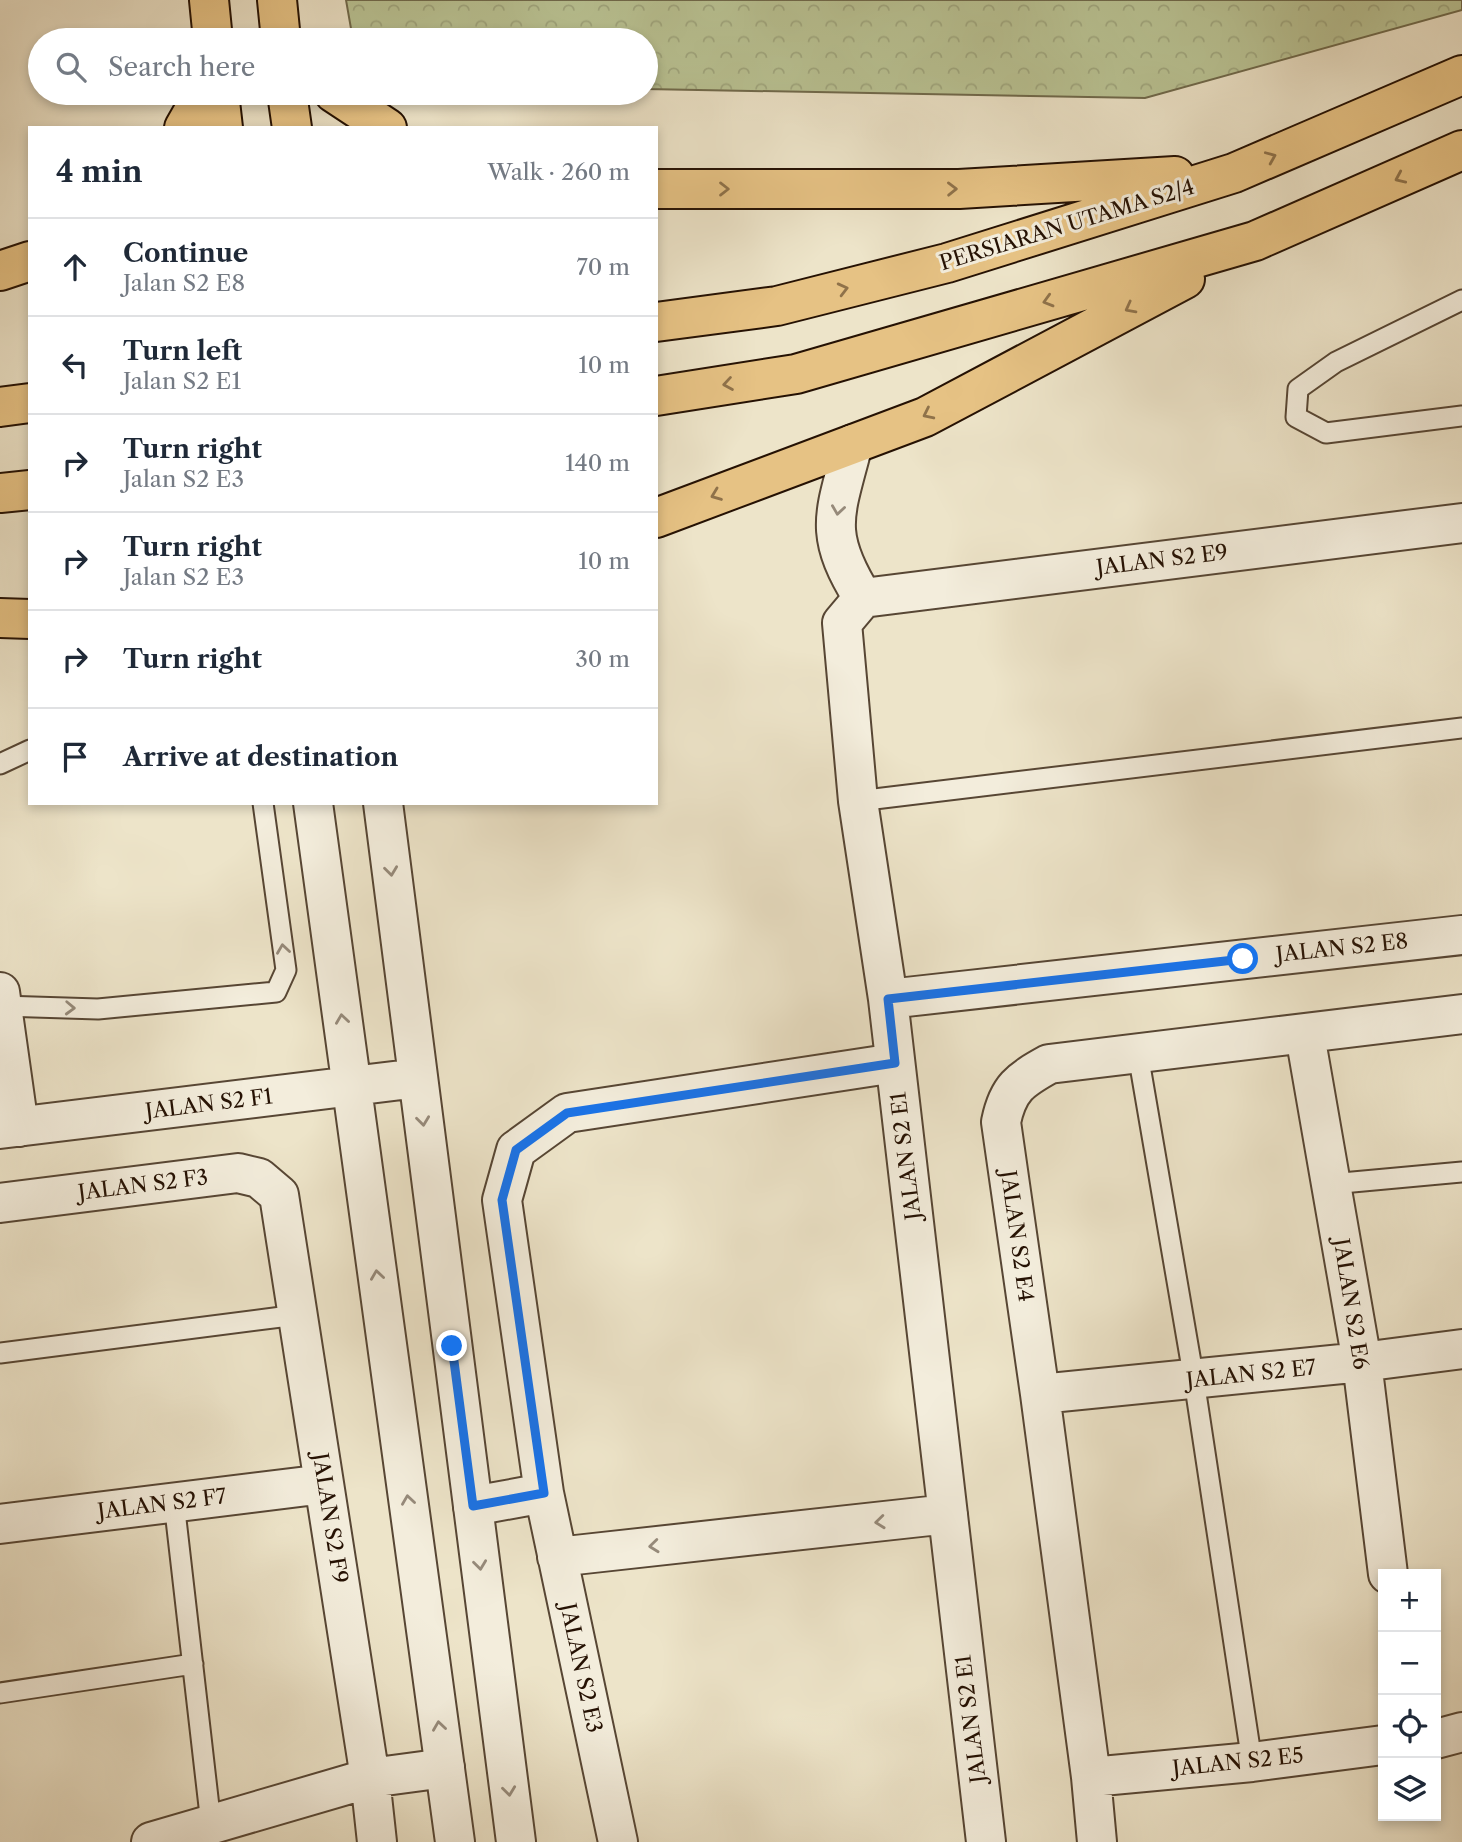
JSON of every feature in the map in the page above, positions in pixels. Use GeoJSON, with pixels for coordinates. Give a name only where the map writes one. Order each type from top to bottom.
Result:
{"type":"FeatureCollection","features":[{"type":"Feature","properties":{"kind":"main road"},"geometry":{"type":"LineString","coordinates":[[209,0],[212,28]]}},
{"type":"Feature","properties":{"kind":"main road"},"geometry":{"type":"LineString","coordinates":[[277,0],[280,28]]}},
{"type":"Feature","properties":{"kind":"main road","name":"PERSIARAN UTAMA S2/4"},"geometry":{"type":"LineString","coordinates":[[658,322],[777,306],[947,263],[1234,173],[1462,75]]}},
{"type":"Feature","properties":{"kind":"main road"},"geometry":{"type":"LineString","coordinates":[[185,126],[197,105]]}},
{"type":"Feature","properties":{"kind":"main road"},"geometry":{"type":"LineString","coordinates":[[220,105],[223,126]]}},
{"type":"Feature","properties":{"kind":"main road"},"geometry":{"type":"LineString","coordinates":[[289,105],[292,126]]}},
{"type":"Feature","properties":{"kind":"main road"},"geometry":{"type":"LineString","coordinates":[[352,105],[384,126]]}},
{"type":"Feature","properties":{"kind":"main road"},"geometry":{"type":"LineString","coordinates":[[658,516],[925,417],[1255,242],[1462,150]]}},
{"type":"Feature","properties":{"kind":"main road"},"geometry":{"type":"LineString","coordinates":[[658,189],[959,189],[1234,173]]}},
{"type":"Feature","properties":{"kind":"main road"},"geometry":{"type":"LineString","coordinates":[[658,396],[796,373],[1255,242]]}},
{"type":"Feature","properties":{"kind":"main road"},"geometry":{"type":"LineString","coordinates":[[0,271],[28,262]]}},
{"type":"Feature","properties":{"kind":"main road"},"geometry":{"type":"LineString","coordinates":[[0,407],[28,403]]}},
{"type":"Feature","properties":{"kind":"main road"},"geometry":{"type":"LineString","coordinates":[[0,493],[28,490]]}},
{"type":"Feature","properties":{"kind":"main road"},"geometry":{"type":"LineString","coordinates":[[0,618],[28,620]]}},
{"type":"Feature","properties":{"kind":"street"},"geometry":{"type":"LineString","coordinates":[[853,444],[836,509],[835,542],[842,565],[863,598]]}},
{"type":"Feature","properties":{"kind":"street","name":"JALAN S2 E9"},"geometry":{"type":"LineString","coordinates":[[863,598],[1461,531]]}},
{"type":"Feature","properties":{"kind":"street","name":"JALAN S2 E1"},"geometry":{"type":"LineString","coordinates":[[863,598],[842,624],[858,801],[888,999],[986,1842]]}},
{"type":"Feature","properties":{"kind":"street"},"geometry":{"type":"LineString","coordinates":[[313,805],[455,1842]]}},
{"type":"Feature","properties":{"kind":"street"},"geometry":{"type":"LineString","coordinates":[[383,805],[516,1842]]}},
{"type":"Feature","properties":{"kind":"street","name":"JALAN S2 E8"},"geometry":{"type":"LineString","coordinates":[[888,999],[1462,935]]}},
{"type":"Feature","properties":{"kind":"street"},"geometry":{"type":"LineString","coordinates":[[1,999],[10,1128]]}},
{"type":"Feature","properties":{"kind":"street","name":"JALAN S2 E4"},"geometry":{"type":"LineString","coordinates":[[1097,1842],[1091,1777],[1040,1394],[1001,1122],[1005,1100],[1022,1079],[1049,1064],[1462,1014]]}},
{"type":"Feature","properties":{"kind":"street","name":"JALAN S2 E6"},"geometry":{"type":"LineString","coordinates":[[1305,1035],[1362,1362],[1387,1569]]}},
{"type":"Feature","properties":{"kind":"street","name":"JALAN S2 E3"},"geometry":{"type":"LineString","coordinates":[[618,1842],[544,1493],[502,1200],[516,1150],[567,1113],[895,1063]]}},
{"type":"Feature","properties":{"kind":"street","name":"JALAN S2 F1"},"geometry":{"type":"LineString","coordinates":[[10,1128],[418,1078]]}},
{"type":"Feature","properties":{"kind":"street","name":"JALAN S2 F3"},"geometry":{"type":"LineString","coordinates":[[0,1203],[237,1172],[259,1178],[279,1195]]}},
{"type":"Feature","properties":{"kind":"street","name":"JALAN S2 F9"},"geometry":{"type":"LineString","coordinates":[[279,1195],[370,1778],[377,1842]]}},
{"type":"Feature","properties":{"kind":"street","name":"JALAN S2 E7"},"geometry":{"type":"LineString","coordinates":[[1040,1394],[1194,1380],[1462,1349]]}},
{"type":"Feature","properties":{"kind":"street","name":"JALAN S2 F7"},"geometry":{"type":"LineString","coordinates":[[0,1524],[324,1484]]}},
{"type":"Feature","properties":{"kind":"street"},"geometry":{"type":"LineString","coordinates":[[473,1506],[544,1493]]}},
{"type":"Feature","properties":{"kind":"street"},"geometry":{"type":"LineString","coordinates":[[557,1557],[948,1514]]}},
{"type":"Feature","properties":{"kind":"street"},"geometry":{"type":"LineString","coordinates":[[1441,1738],[1462,1732]]}},
{"type":"Feature","properties":{"kind":"street","name":"JALAN S2 E5"},"geometry":{"type":"LineString","coordinates":[[1091,1777],[1252,1762],[1378,1746]]}},
{"type":"Feature","properties":{"kind":"street"},"geometry":{"type":"LineString","coordinates":[[151,1842],[370,1778],[445,1768]]}},
{"type":"Feature","properties":{"kind":"lane"},"geometry":{"type":"LineString","coordinates":[[1462,300],[1326,369],[1298,389],[1296,417],[1326,433],[1462,416]]}},
{"type":"Feature","properties":{"kind":"lane"},"geometry":{"type":"LineString","coordinates":[[858,801],[1462,728]]}},
{"type":"Feature","properties":{"kind":"lane"},"geometry":{"type":"LineString","coordinates":[[0,764],[28,751]]}},
{"type":"Feature","properties":{"kind":"lane"},"geometry":{"type":"LineString","coordinates":[[1,999],[98,1009],[276,992],[286,970],[263,805]]}},
{"type":"Feature","properties":{"kind":"lane"},"geometry":{"type":"LineString","coordinates":[[1138,1054],[1194,1380],[1252,1762]]}},
{"type":"Feature","properties":{"kind":"lane"},"geometry":{"type":"LineString","coordinates":[[1331,1184],[1462,1172]]}},
{"type":"Feature","properties":{"kind":"lane"},"geometry":{"type":"LineString","coordinates":[[0,1353],[297,1315]]}},
{"type":"Feature","properties":{"kind":"lane"},"geometry":{"type":"LineString","coordinates":[[174,1503],[211,1824]]}},
{"type":"Feature","properties":{"kind":"lane"},"geometry":{"type":"LineString","coordinates":[[0,1693],[193,1664]]}},
{"type":"Feature","properties":{"kind":"green space"},"geometry":{"type":"Polygon","coordinates":[[[346,0],[1462,0],[1462,10],[1145,98],[658,89],[658,28],[351,28],[346,0]]]}},
{"type":"Feature","properties":{"kind":"route"},"geometry":{"type":"LineString","coordinates":[[452,1346],[473,1506],[544,1493],[502,1200],[516,1150],[567,1113],[895,1063],[888,999],[1243,959]]}}]}
